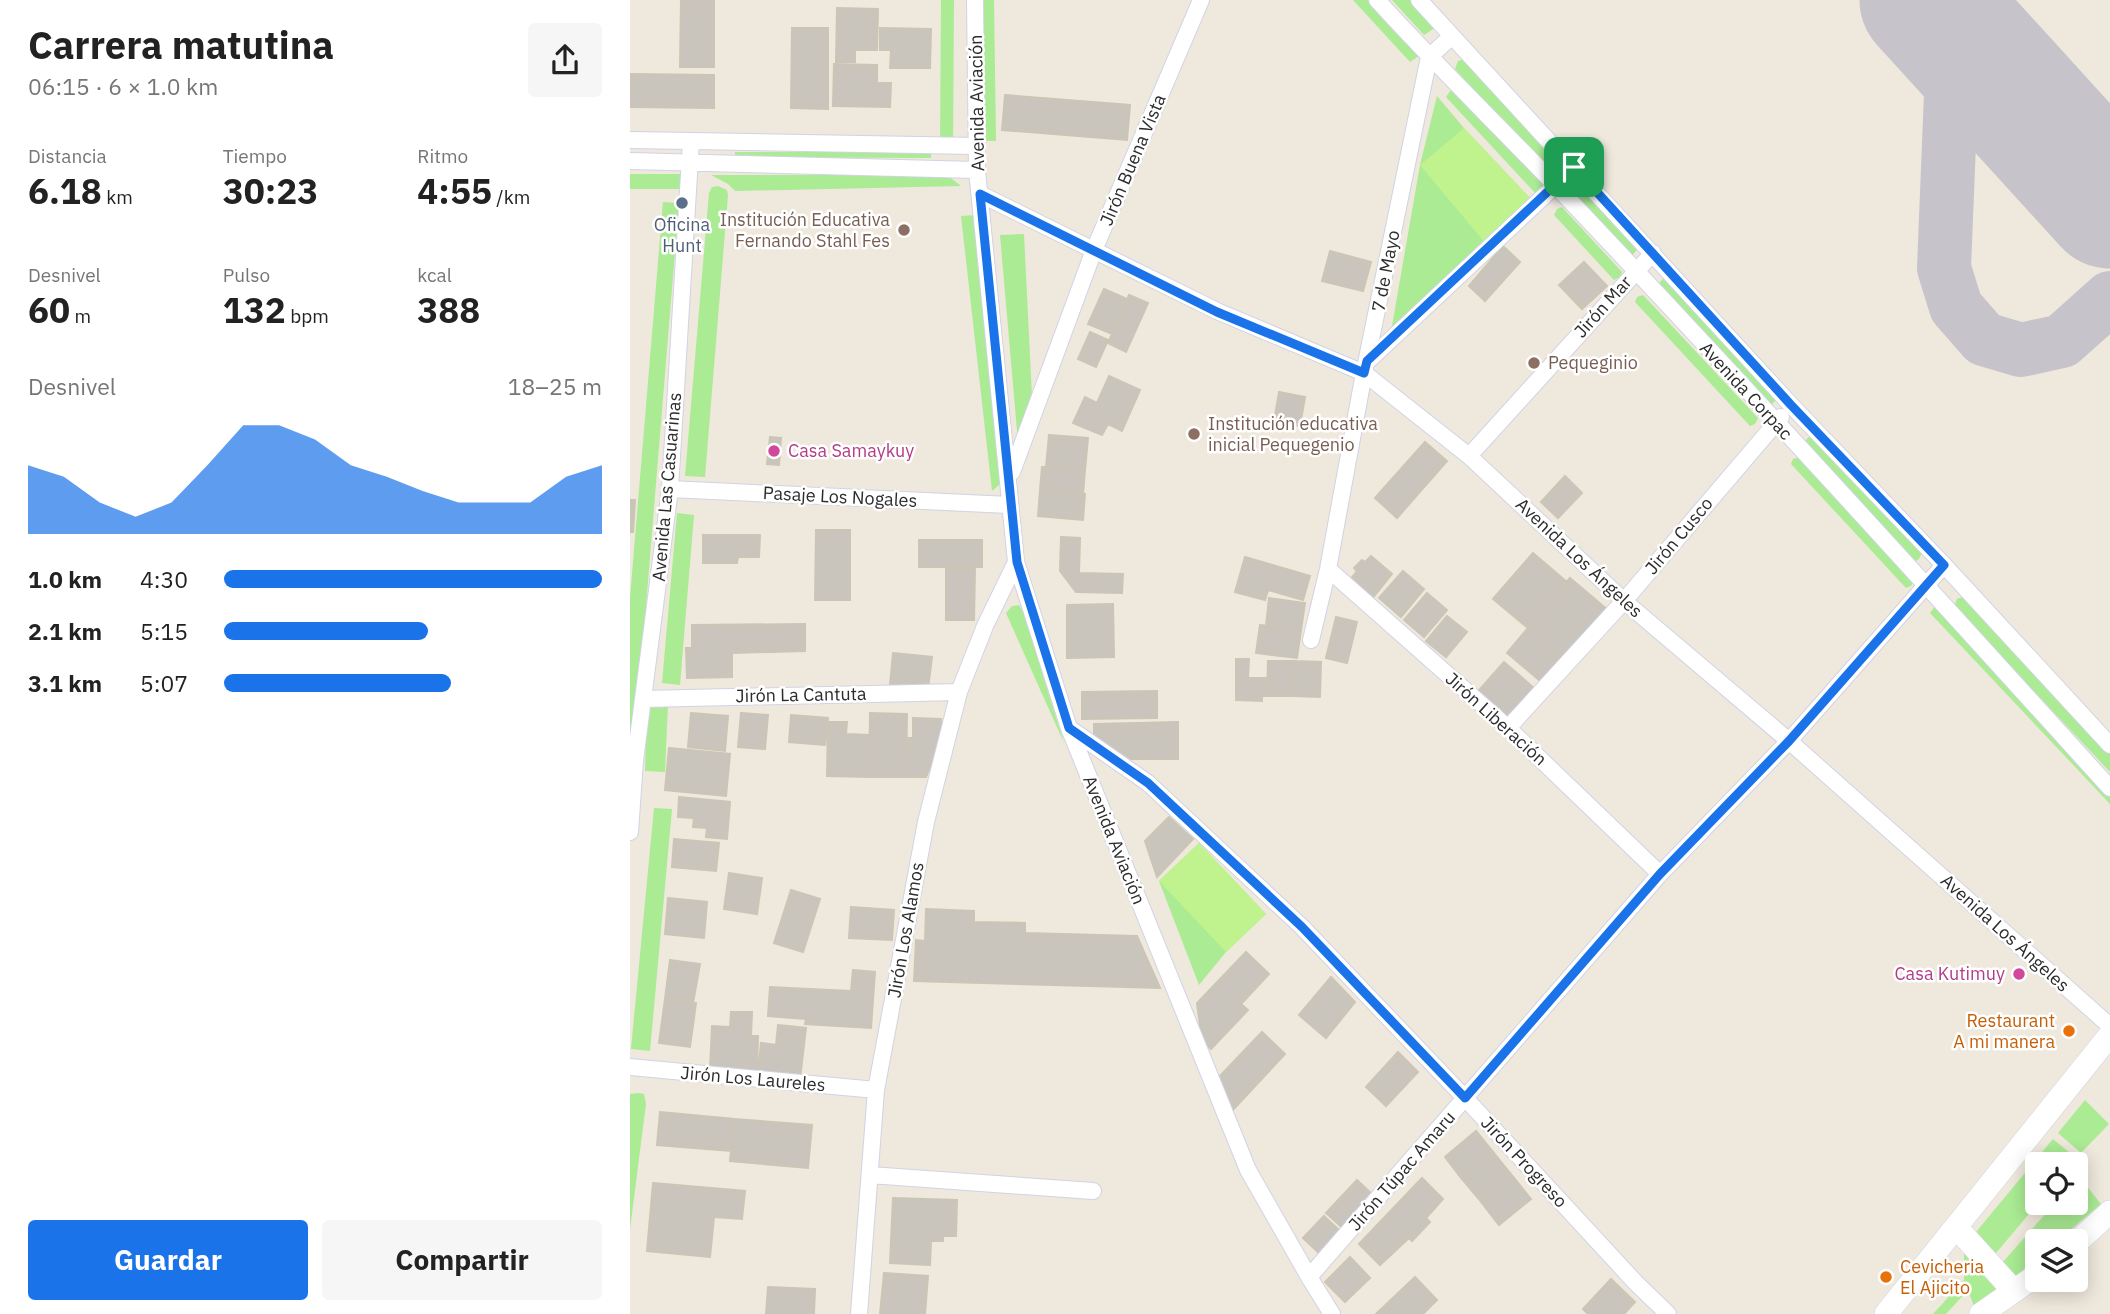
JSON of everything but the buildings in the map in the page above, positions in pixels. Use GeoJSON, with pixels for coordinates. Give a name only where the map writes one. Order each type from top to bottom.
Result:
{"type":"FeatureCollection","features":[{"type":"Feature","properties":{"kind":"street","name":"Avenida Aviación"},"geometry":{"type":"LineString","coordinates":[[975,0],[977,170],[1017,562],[1069,728],[1248,1170],[1332,1314]]}},
{"type":"Feature","properties":{"kind":"street","name":"Jirón Buena Vista"},"geometry":{"type":"LineString","coordinates":[[1010,478],[1094,250],[1201,0]]}},
{"type":"Feature","properties":{"kind":"street","name":"Avenida Corpac"},"geometry":{"type":"LineString","coordinates":[[1377,0],[1556,186],[2110,788]]}},
{"type":"Feature","properties":{"kind":"street","name":"Avenida Corpac"},"geometry":{"type":"LineString","coordinates":[[1419,0],[1791,405],[2110,744]]}},
{"type":"Feature","properties":{"kind":"street"},"geometry":{"type":"LineString","coordinates":[[1429,57],[1452,36]]}},
{"type":"Feature","properties":{"kind":"street","name":"7 de Mayo"},"geometry":{"type":"LineString","coordinates":[[1311,640],[1328,569],[1429,57]]}},
{"type":"Feature","properties":{"kind":"street"},"geometry":{"type":"LineString","coordinates":[[630,140],[976,146]]}},
{"type":"Feature","properties":{"kind":"street","name":"Avenida Las Casuarinas"},"geometry":{"type":"LineString","coordinates":[[630,832],[633,761],[644,699],[670,489],[691,141]]}},
{"type":"Feature","properties":{"kind":"street"},"geometry":{"type":"LineString","coordinates":[[630,161],[977,170]]}},
{"type":"Feature","properties":{"kind":"street"},"geometry":{"type":"LineString","coordinates":[[1366,367],[1574,167]]}},
{"type":"Feature","properties":{"kind":"street","name":"Avenida Los Ángeles"},"geometry":{"type":"LineString","coordinates":[[980,194],[1217,312],[1366,367],[1469,456],[1624,601],[1789,741],[2110,1026]]}},
{"type":"Feature","properties":{"kind":"street","name":"Jirón Mar"},"geometry":{"type":"LineString","coordinates":[[1469,456],[1653,253]]}},
{"type":"Feature","properties":{"kind":"street","name":"Jirón Cusco"},"geometry":{"type":"LineString","coordinates":[[1508,728],[1624,601],[1791,405]]}},
{"type":"Feature","properties":{"kind":"street","name":"Pasaje Los Nogales"},"geometry":{"type":"LineString","coordinates":[[670,489],[1010,505]]}},
{"type":"Feature","properties":{"kind":"street","name":"Jirón Los Alamos"},"geometry":{"type":"LineString","coordinates":[[859,1314],[876,1090],[926,822],[958,692],[985,626],[1017,562]]}},
{"type":"Feature","properties":{"kind":"street","name":"Jirón Túpac Amaru"},"geometry":{"type":"LineString","coordinates":[[1309,1277],[1660,874],[1789,741],[1944,565]]}},
{"type":"Feature","properties":{"kind":"street","name":"Jirón Liberación"},"geometry":{"type":"LineString","coordinates":[[1328,569],[1508,728],[1660,874]]}},
{"type":"Feature","properties":{"kind":"street","name":"Jirón La Cantuta"},"geometry":{"type":"LineString","coordinates":[[644,699],[958,692]]}},
{"type":"Feature","properties":{"kind":"street","name":"Jirón Progreso"},"geometry":{"type":"LineString","coordinates":[[1069,728],[1148,783],[1293,918],[1668,1314]]}},
{"type":"Feature","properties":{"kind":"street"},"geometry":{"type":"LineString","coordinates":[[1886,1314],[2110,1035]]}},
{"type":"Feature","properties":{"kind":"street","name":"Jirón Los Laureles"},"geometry":{"type":"LineString","coordinates":[[630,1068],[876,1090]]}},
{"type":"Feature","properties":{"kind":"street"},"geometry":{"type":"LineString","coordinates":[[870,1175],[1093,1191]]}},
{"type":"Feature","properties":{"kind":"street"},"geometry":{"type":"LineString","coordinates":[[2088,1232],[2110,1212]]}},
{"type":"Feature","properties":{"kind":"street"},"geometry":{"type":"LineString","coordinates":[[1957,1228],[2013,1290]]}},
{"type":"Feature","properties":{"kind":"street"},"geometry":{"type":"LineString","coordinates":[[1981,1314],[2025,1282]]}},
{"type":"Feature","properties":{"kind":"green space"},"geometry":{"type":"Polygon","coordinates":[[[941,0],[954,0],[953,150],[940,150],[941,0]]]}},
{"type":"Feature","properties":{"kind":"green space"},"geometry":{"type":"Polygon","coordinates":[[[981,0],[994,0],[996,141],[983,141],[981,0]]]}},
{"type":"Feature","properties":{"kind":"green space"},"geometry":{"type":"Polygon","coordinates":[[[1353,0],[1373,0],[1419,56],[1410,62],[1353,0]]]}},
{"type":"Feature","properties":{"kind":"green space"},"geometry":{"type":"Polygon","coordinates":[[[1392,0],[1411,0],[1434,25],[1433,29],[1424,35],[1392,0]]]}},
{"type":"Feature","properties":{"kind":"green space"},"geometry":{"type":"Polygon","coordinates":[[[1466,59],[1558,163],[1549,170],[1455,69],[1458,61],[1466,59]]]}},
{"type":"Feature","properties":{"kind":"green space"},"geometry":{"type":"Polygon","coordinates":[[[1453,87],[1547,185],[1537,195],[1446,97],[1453,87]]]}},
{"type":"Feature","properties":{"kind":"green space"},"geometry":{"type":"Polygon","coordinates":[[[1437,96],[1532,200],[1389,343],[1420,165],[1437,96]]]}},
{"type":"Feature","properties":{"kind":"green space"},"geometry":{"type":"Polygon","coordinates":[[[1464,128],[1532,200],[1486,244],[1420,165],[1464,128]]]}},
{"type":"Feature","properties":{"kind":"green space"},"geometry":{"type":"Polygon","coordinates":[[[735,152],[931,152],[931,158],[735,157],[735,152]]]}},
{"type":"Feature","properties":{"kind":"green space"},"geometry":{"type":"Polygon","coordinates":[[[630,174],[681,174],[680,189],[630,189],[630,174]]]}},
{"type":"Feature","properties":{"kind":"green space"},"geometry":{"type":"Polygon","coordinates":[[[711,175],[947,175],[961,186],[735,191],[711,175]]]}},
{"type":"Feature","properties":{"kind":"green space"},"geometry":{"type":"Polygon","coordinates":[[[718,186],[727,190],[728,195],[705,477],[685,476],[709,193],[712,187],[718,186]]]}},
{"type":"Feature","properties":{"kind":"green space"},"geometry":{"type":"Polygon","coordinates":[[[1586,190],[1639,247],[1632,256],[1576,196],[1586,190]]]}},
{"type":"Feature","properties":{"kind":"green space"},"geometry":{"type":"Polygon","coordinates":[[[663,202],[679,203],[635,740],[630,739],[630,598],[663,202]]]}},
{"type":"Feature","properties":{"kind":"green space"},"geometry":{"type":"Polygon","coordinates":[[[1562,207],[1622,272],[1620,277],[1614,280],[1554,215],[1557,209],[1562,207]]]}},
{"type":"Feature","properties":{"kind":"green space"},"geometry":{"type":"Polygon","coordinates":[[[975,215],[1000,484],[992,491],[961,216],[975,215]]]}},
{"type":"Feature","properties":{"kind":"green space"},"geometry":{"type":"Polygon","coordinates":[[[1024,234],[1032,396],[1018,442],[1000,235],[1024,234]]]}},
{"type":"Feature","properties":{"kind":"green space"},"geometry":{"type":"Polygon","coordinates":[[[1668,278],[1776,400],[1771,405],[1658,284],[1668,278]]]}},
{"type":"Feature","properties":{"kind":"green space"},"geometry":{"type":"Polygon","coordinates":[[[1643,295],[1758,418],[1755,424],[1750,426],[1635,302],[1637,297],[1643,295]]]}},
{"type":"Feature","properties":{"kind":"green space"},"geometry":{"type":"Polygon","coordinates":[[[1814,436],[1922,553],[1919,559],[1912,563],[1804,442],[1814,436]]]}},
{"type":"Feature","properties":{"kind":"green space"},"geometry":{"type":"Polygon","coordinates":[[[1799,457],[1914,581],[1911,586],[1906,588],[1791,464],[1793,459],[1799,457]]]}},
{"type":"Feature","properties":{"kind":"green space"},"geometry":{"type":"Polygon","coordinates":[[[677,513],[694,515],[680,685],[662,683],[677,513]]]}},
{"type":"Feature","properties":{"kind":"green space"},"geometry":{"type":"Polygon","coordinates":[[[1965,596],[2110,752],[2110,772],[1954,606],[1957,599],[1965,596]]]}},
{"type":"Feature","properties":{"kind":"green space"},"geometry":{"type":"Polygon","coordinates":[[[1019,605],[1064,743],[1006,613],[1012,606],[1019,605]]]}},
{"type":"Feature","properties":{"kind":"green space"},"geometry":{"type":"Polygon","coordinates":[[[1935,606],[2110,788],[2110,804],[1930,613],[1935,606]]]}},
{"type":"Feature","properties":{"kind":"green space"},"geometry":{"type":"Polygon","coordinates":[[[647,705],[668,705],[665,772],[645,771],[647,705]]]}},
{"type":"Feature","properties":{"kind":"green space"},"geometry":{"type":"Polygon","coordinates":[[[654,808],[672,809],[650,1051],[631,1049],[654,808]]]}},
{"type":"Feature","properties":{"kind":"green space"},"geometry":{"type":"Polygon","coordinates":[[[1199,843],[1266,914],[1226,952],[1199,985],[1159,881],[1199,843]]]}},
{"type":"Feature","properties":{"kind":"green space"},"geometry":{"type":"Polygon","coordinates":[[[1199,843],[1266,914],[1226,952],[1159,881],[1199,843]]]}},
{"type":"Feature","properties":{"kind":"green space"},"geometry":{"type":"Polygon","coordinates":[[[630,1094],[644,1094],[646,1104],[630,1229],[630,1094]]]}},
{"type":"Feature","properties":{"kind":"green space"},"geometry":{"type":"Polygon","coordinates":[[[2085,1100],[2109,1124],[2082,1152],[2058,1133],[2085,1100]]]}},
{"type":"Feature","properties":{"kind":"green space"},"geometry":{"type":"Polygon","coordinates":[[[2053,1139],[2069,1152],[2042,1152],[2053,1139]]]}},
{"type":"Feature","properties":{"kind":"green space"},"geometry":{"type":"Polygon","coordinates":[[[2025,1173],[2025,1215],[2028,1215],[1996,1253],[1976,1232],[2025,1173]]]}},
{"type":"Feature","properties":{"kind":"green space"},"geometry":{"type":"Polygon","coordinates":[[[2088,1188],[2101,1204],[2088,1215],[2088,1188]]]}},
{"type":"Feature","properties":{"kind":"green space"},"geometry":{"type":"Polygon","coordinates":[[[2044,1215],[2088,1215],[2071,1229],[2032,1229],[2044,1215]]]}},
{"type":"Feature","properties":{"kind":"green space"},"geometry":{"type":"Polygon","coordinates":[[[2025,1237],[2025,1268],[2016,1276],[2002,1263],[2025,1237]]]}},
{"type":"Feature","properties":{"kind":"green space"},"geometry":{"type":"Polygon","coordinates":[[[1964,1253],[2001,1295],[1976,1312],[1968,1290],[1946,1314],[1933,1314],[1964,1280],[1964,1253]]]}},
{"type":"Feature","properties":{"kind":"taxiway"},"geometry":{"type":"LineString","coordinates":[[1940,15],[1952,69],[1944,268],[1956,307],[1984,339],[2021,350],[2062,341],[2110,298]]}},
{"type":"Feature","properties":{"kind":"runway"},"geometry":{"type":"LineString","coordinates":[[1926,0],[2110,202]]}},
{"type":"Feature","properties":{"kind":"place","name":"Oficina Hunt"},"geometry":{"type":"Point","coordinates":[682,203]}},
{"type":"Feature","properties":{"kind":"place","name":"Institución Educativa Fernando Stahl Fes"},"geometry":{"type":"Point","coordinates":[904,230]}},
{"type":"Feature","properties":{"kind":"place","name":"Pequeginio"},"geometry":{"type":"Point","coordinates":[1534,363]}},
{"type":"Feature","properties":{"kind":"place","name":"Institución educativa inicial Pequegenio"},"geometry":{"type":"Point","coordinates":[1194,434]}},
{"type":"Feature","properties":{"kind":"place","name":"Casa Samaykuy"},"geometry":{"type":"Point","coordinates":[774,451]}},
{"type":"Feature","properties":{"kind":"place","name":"Casa Kutimuy"},"geometry":{"type":"Point","coordinates":[2019,974]}},
{"type":"Feature","properties":{"kind":"place","name":"Restaurant A mi manera"},"geometry":{"type":"Point","coordinates":[2069,1031]}},
{"type":"Feature","properties":{"kind":"place","name":"Cevicheria El Ajicito"},"geometry":{"type":"Point","coordinates":[1886,1277]}},
{"type":"Feature","properties":{"kind":"route"},"geometry":{"type":"LineString","coordinates":[[1574,167],[1791,405],[1944,565],[1789,741],[1660,874],[1465,1098],[1302,927],[1148,783],[1069,728],[1017,562],[980,194],[1217,312],[1364,373],[1367,361],[1574,167]]}}]}
